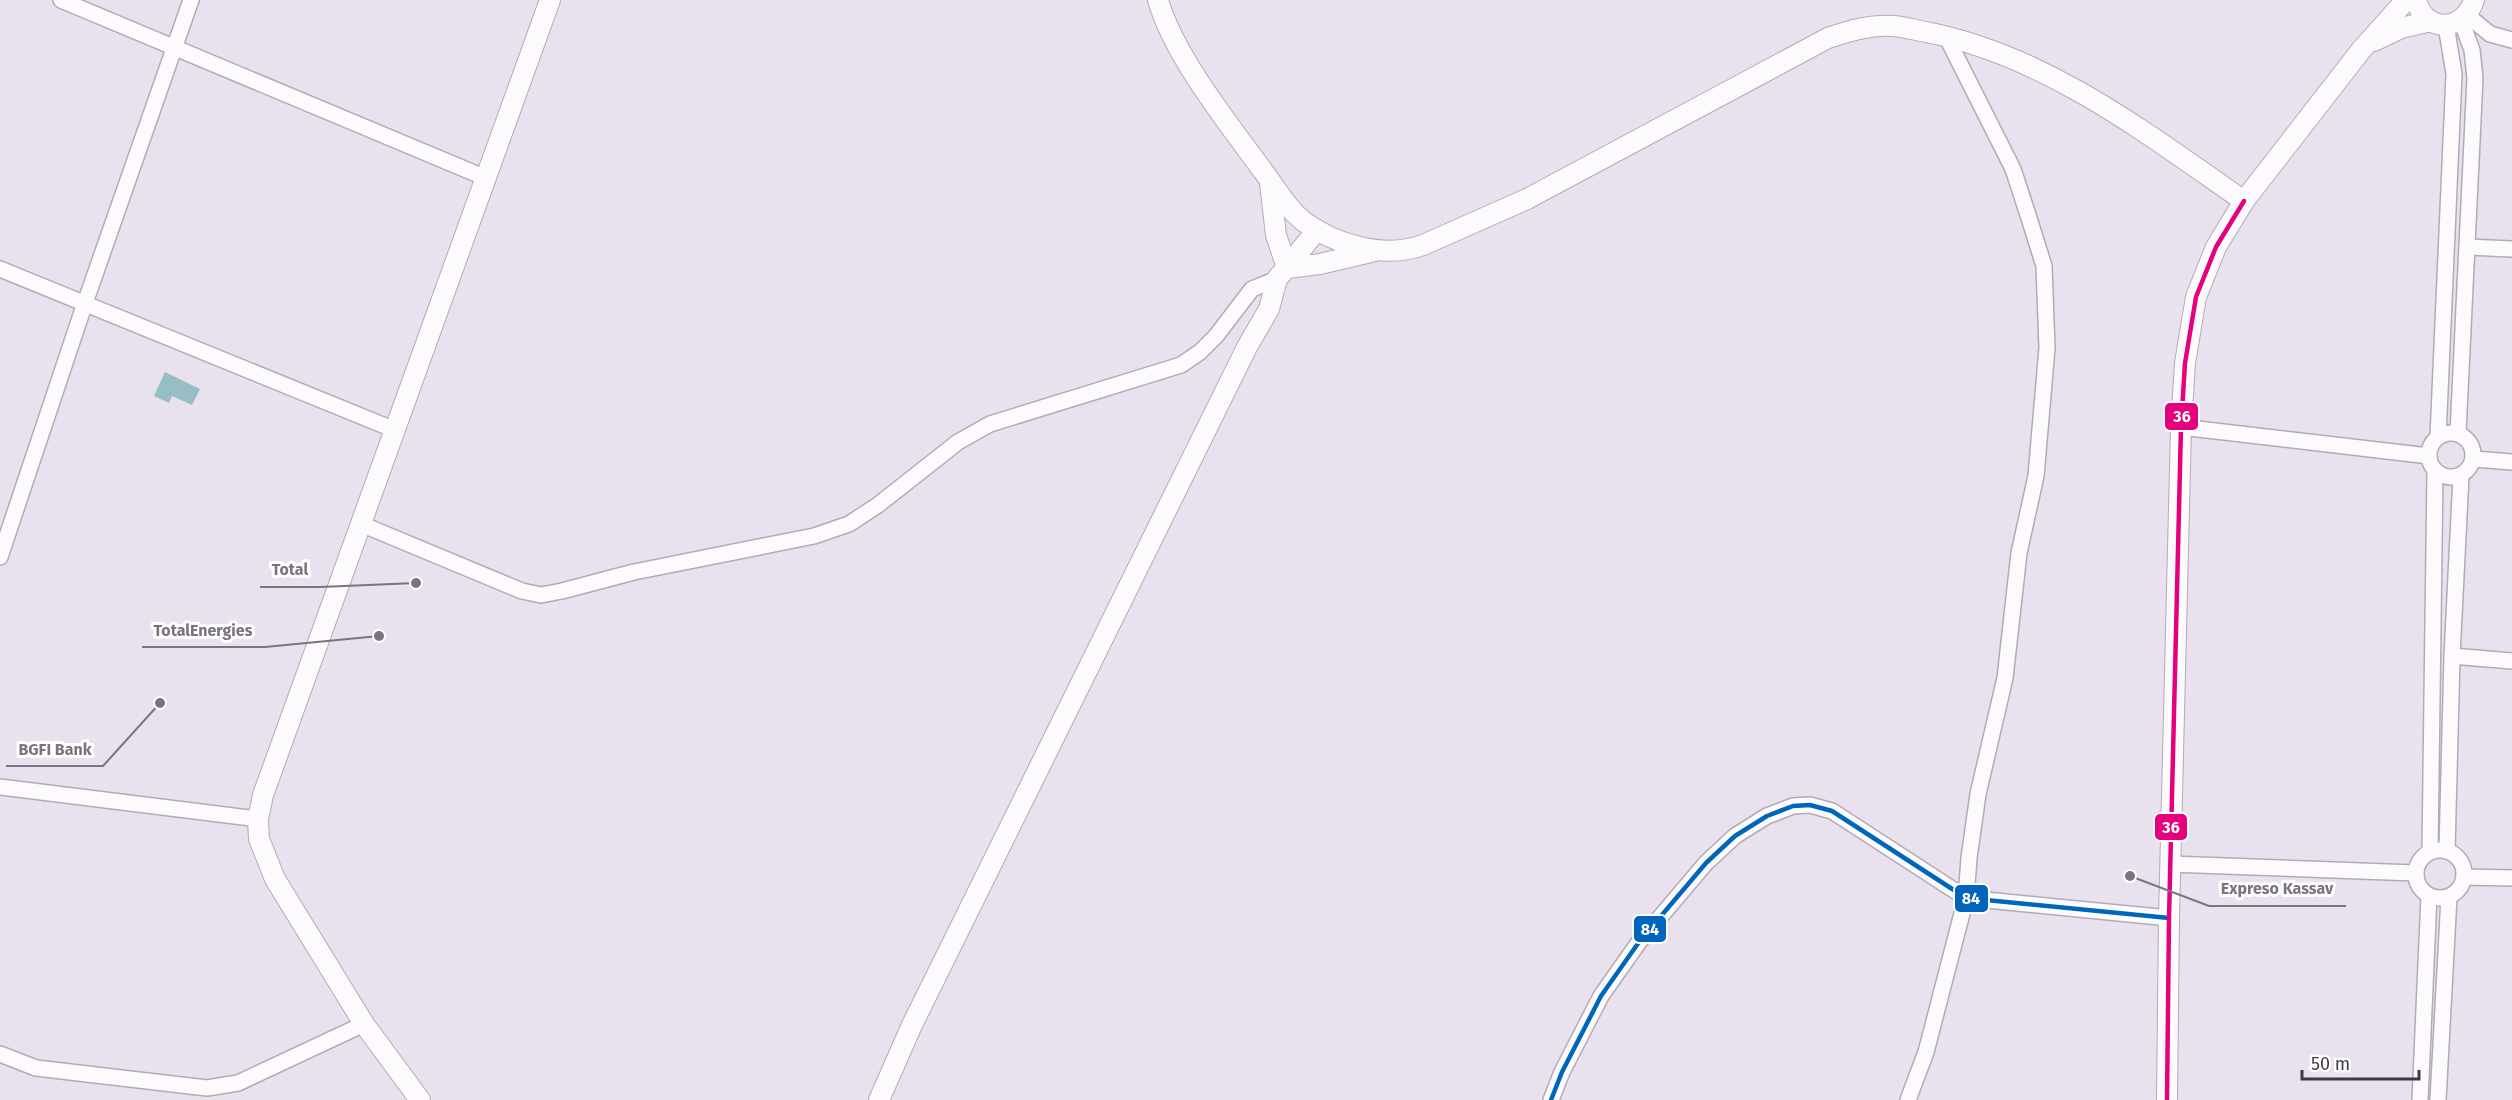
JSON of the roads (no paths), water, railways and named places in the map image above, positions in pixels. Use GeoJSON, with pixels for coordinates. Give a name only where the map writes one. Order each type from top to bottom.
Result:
{"type":"FeatureCollection","features":[{"type":"Feature","properties":{"kind":"street"},"geometry":{"type":"LineString","coordinates":[[61,0],[486,178]]}},
{"type":"Feature","properties":{"kind":"street"},"geometry":{"type":"LineString","coordinates":[[0,557],[85,303],[191,0]]}},
{"type":"Feature","properties":{"kind":"street"},"geometry":{"type":"LineString","coordinates":[[420,1100],[364,1024],[275,879],[259,839],[258,819],[262,795],[550,0]]}},
{"type":"Feature","properties":{"kind":"street"},"geometry":{"type":"LineString","coordinates":[[1158,0],[1173,38],[1224,118],[1290,210],[1317,230],[1343,241],[1377,250],[1408,251],[1527,199],[1828,38],[1869,27],[1894,26],[1946,36],[1990,49],[2037,68],[2144,131],[2244,201]]}},
{"type":"Feature","properties":{"kind":"street"},"geometry":{"type":"LineString","coordinates":[[2167,1100],[2170,864],[2181,427],[2185,363],[2196,297],[2216,247],[2244,201],[2362,49],[2406,0]]}},
{"type":"Feature","properties":{"kind":"street"},"geometry":{"type":"LineString","coordinates":[[2416,0],[2420,10],[2456,16],[2490,34],[2512,40]]}},
{"type":"Feature","properties":{"kind":"street"},"geometry":{"type":"LineString","coordinates":[[2362,49],[2401,28],[2456,16]]}},
{"type":"Feature","properties":{"kind":"street"},"geometry":{"type":"LineString","coordinates":[[2456,16],[2472,50],[2475,78],[2457,433]]}},
{"type":"Feature","properties":{"kind":"street"},"geometry":{"type":"LineString","coordinates":[[2438,437],[2456,16]]}},
{"type":"Feature","properties":{"kind":"street"},"geometry":{"type":"LineString","coordinates":[[1908,1100],[1926,1052],[1966,898],[1978,794],[2005,678],[2019,553],[2036,476],[2048,348],[2048,311],[2044,266],[2013,169],[1946,36]]}},
{"type":"Feature","properties":{"kind":"street"},"geometry":{"type":"LineString","coordinates":[[1270,180],[1282,274]]}},
{"type":"Feature","properties":{"kind":"street"},"geometry":{"type":"LineString","coordinates":[[879,1100],[979,889],[1247,347],[1269,309],[1282,274],[1317,230]]}},
{"type":"Feature","properties":{"kind":"street"},"geometry":{"type":"LineString","coordinates":[[2467,247],[2512,249]]}},
{"type":"Feature","properties":{"kind":"street"},"geometry":{"type":"LineString","coordinates":[[361,524],[522,591],[542,595],[634,572],[814,536],[849,524],[878,505],[958,442],[990,424],[1181,365],[1200,352],[1216,336],[1252,289],[1282,274],[1377,250]]}},
{"type":"Feature","properties":{"kind":"street"},"geometry":{"type":"LineString","coordinates":[[0,269],[395,430]]}},
{"type":"Feature","properties":{"kind":"street"},"geometry":{"type":"LineString","coordinates":[[2181,427],[2429,456]]}},
{"type":"Feature","properties":{"kind":"street"},"geometry":{"type":"LineString","coordinates":[[2430,851],[2435,471],[2429,456],[2431,445],[2438,437],[2448,433],[2457,433],[2471,444],[2474,459],[2469,469],[2461,476],[2445,477],[2435,471]]}},
{"type":"Feature","properties":{"kind":"street"},"geometry":{"type":"LineString","coordinates":[[2474,459],[2512,462]]}},
{"type":"Feature","properties":{"kind":"street"},"geometry":{"type":"LineString","coordinates":[[2447,850],[2452,656],[2461,476]]}},
{"type":"Feature","properties":{"kind":"street"},"geometry":{"type":"LineString","coordinates":[[2452,656],[2512,661]]}},
{"type":"Feature","properties":{"kind":"street"},"geometry":{"type":"LineString","coordinates":[[0,787],[258,819]]}},
{"type":"Feature","properties":{"kind":"street"},"geometry":{"type":"LineString","coordinates":[[1551,1100],[1562,1072],[1601,996],[1639,942],[1706,863],[1735,836],[1767,816],[1792,806],[1810,805],[1832,811],[1966,898],[2169,918]]}},
{"type":"Feature","properties":{"kind":"street"},"geometry":{"type":"LineString","coordinates":[[2447,850],[2460,860],[2464,877],[2460,889],[2449,897],[2435,898],[2429,896],[2419,886],[2415,873],[2420,860],[2430,851],[2447,850]]}},
{"type":"Feature","properties":{"kind":"street"},"geometry":{"type":"LineString","coordinates":[[2170,864],[2415,873]]}},
{"type":"Feature","properties":{"kind":"street"},"geometry":{"type":"LineString","coordinates":[[2464,877],[2512,878]]}},
{"type":"Feature","properties":{"kind":"street"},"geometry":{"type":"LineString","coordinates":[[2420,1100],[2429,896]]}},
{"type":"Feature","properties":{"kind":"street"},"geometry":{"type":"LineString","coordinates":[[2438,1100],[2449,897]]}},
{"type":"Feature","properties":{"kind":"street"},"geometry":{"type":"LineString","coordinates":[[0,1054],[36,1068],[207,1088],[238,1083],[364,1024]]}},
{"type":"Feature","properties":{"kind":"place","name":"Total"},"geometry":{"type":"Point","coordinates":[416,583]}},
{"type":"Feature","properties":{"kind":"place","name":"TotalEnergies"},"geometry":{"type":"Point","coordinates":[379,636]}},
{"type":"Feature","properties":{"kind":"place","name":"BGFI Bank"},"geometry":{"type":"Point","coordinates":[160,703]}},
{"type":"Feature","properties":{"kind":"place","name":"Expreso Kassav"},"geometry":{"type":"Point","coordinates":[2130,876]}}]}
